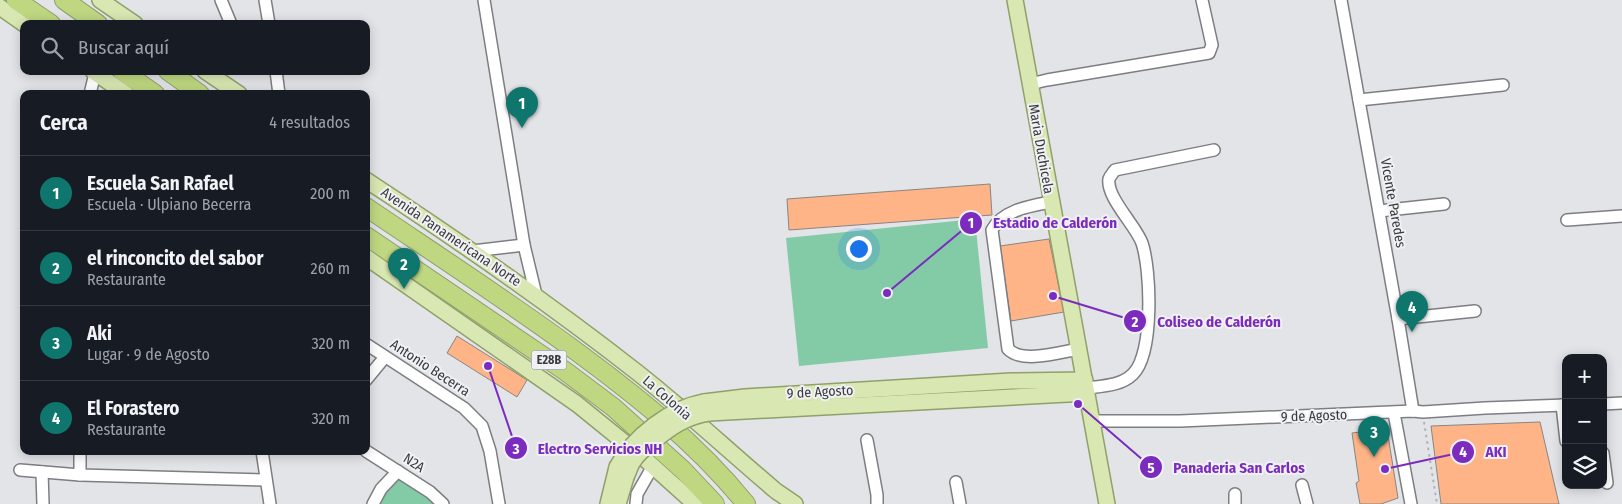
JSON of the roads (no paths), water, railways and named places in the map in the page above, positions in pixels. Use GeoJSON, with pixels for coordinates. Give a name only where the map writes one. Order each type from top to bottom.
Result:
{"type":"FeatureCollection","features":[{"type":"Feature","properties":{"kind":"highway"},"geometry":{"type":"LineString","coordinates":[[16,0],[45,20]]}},
{"type":"Feature","properties":{"kind":"highway"},"geometry":{"type":"LineString","coordinates":[[64,0],[92,20]]}},
{"type":"Feature","properties":{"kind":"highway"},"geometry":{"type":"LineString","coordinates":[[128,75],[149,90]]}},
{"type":"Feature","properties":{"kind":"highway"},"geometry":{"type":"LineString","coordinates":[[174,75],[194,90]]}},
{"type":"Feature","properties":{"kind":"highway","name":"Avenida Panamericana Norte"},"geometry":{"type":"LineString","coordinates":[[370,210],[509,302],[626,388],[695,447],[746,504]]}},
{"type":"Feature","properties":{"kind":"highway","name":"E28B"},"geometry":{"type":"LineString","coordinates":[[370,239],[565,371],[613,408],[683,470],[715,504]]}},
{"type":"Feature","properties":{"kind":"main road"},"geometry":{"type":"LineString","coordinates":[[100,0],[129,20]]}},
{"type":"Feature","properties":{"kind":"main road","name":"Maria Duchicela"},"geometry":{"type":"LineString","coordinates":[[1015,0],[1107,504]]}},
{"type":"Feature","properties":{"kind":"main road"},"geometry":{"type":"LineString","coordinates":[[0,8],[20,21]]}},
{"type":"Feature","properties":{"kind":"main road"},"geometry":{"type":"LineString","coordinates":[[98,75],[120,90]]}},
{"type":"Feature","properties":{"kind":"main road"},"geometry":{"type":"LineString","coordinates":[[222,76],[235,90]]}},
{"type":"Feature","properties":{"kind":"main road","name":"Avenida Panamericana Norte"},"geometry":{"type":"LineString","coordinates":[[370,183],[536,295]]}},
{"type":"Feature","properties":{"kind":"main road"},"geometry":{"type":"LineString","coordinates":[[370,260],[577,404],[653,466],[694,504]]}},
{"type":"Feature","properties":{"kind":"main road","name":"La Colonia"},"geometry":{"type":"LineString","coordinates":[[536,295],[639,374],[776,491],[795,504]]}},
{"type":"Feature","properties":{"kind":"main road","name":"9 de Agosto"},"geometry":{"type":"LineString","coordinates":[[608,504],[622,472],[645,447],[663,433],[706,408],[1086,387]]}},
{"type":"Feature","properties":{"kind":"main road","name":"9 de Agosto"},"geometry":{"type":"LineString","coordinates":[[618,504],[622,472]]}},
{"type":"Feature","properties":{"kind":"street"},"geometry":{"type":"LineString","coordinates":[[221,0],[229,20]]}},
{"type":"Feature","properties":{"kind":"street"},"geometry":{"type":"LineString","coordinates":[[265,0],[268,20]]}},
{"type":"Feature","properties":{"kind":"street"},"geometry":{"type":"LineString","coordinates":[[484,0],[524,245],[536,295]]}},
{"type":"Feature","properties":{"kind":"street"},"geometry":{"type":"LineString","coordinates":[[1030,84],[1209,53],[1212,45],[1202,0]]}},
{"type":"Feature","properties":{"kind":"street","name":"Vicente Paredes"},"geometry":{"type":"LineString","coordinates":[[1341,0],[1398,319],[1418,412]]}},
{"type":"Feature","properties":{"kind":"street"},"geometry":{"type":"LineString","coordinates":[[91,90],[93,75]]}},
{"type":"Feature","properties":{"kind":"street"},"geometry":{"type":"LineString","coordinates":[[277,75],[278,90]]}},
{"type":"Feature","properties":{"kind":"street"},"geometry":{"type":"LineString","coordinates":[[1359,100],[1503,85]]}},
{"type":"Feature","properties":{"kind":"street"},"geometry":{"type":"LineString","coordinates":[[1086,387],[1116,384],[1133,374],[1141,361],[1146,345],[1148,328],[1148,283],[1142,243],[1114,200],[1109,177],[1115,170],[1214,150]]}},
{"type":"Feature","properties":{"kind":"street"},"geometry":{"type":"LineString","coordinates":[[1051,202],[1017,210],[997,221],[992,230],[1008,349],[1016,355],[1037,356],[1079,349]]}},
{"type":"Feature","properties":{"kind":"street"},"geometry":{"type":"LineString","coordinates":[[1379,212],[1444,204]]}},
{"type":"Feature","properties":{"kind":"street"},"geometry":{"type":"LineString","coordinates":[[1567,220],[1622,216]]}},
{"type":"Feature","properties":{"kind":"street"},"geometry":{"type":"LineString","coordinates":[[473,251],[524,245]]}},
{"type":"Feature","properties":{"kind":"street"},"geometry":{"type":"LineString","coordinates":[[1398,319],[1475,311]]}},
{"type":"Feature","properties":{"kind":"street","name":"Antonio Becerra"},"geometry":{"type":"LineString","coordinates":[[370,347],[464,408],[482,426],[490,451],[499,504]]}},
{"type":"Feature","properties":{"kind":"street"},"geometry":{"type":"LineString","coordinates":[[370,375],[384,357]]}},
{"type":"Feature","properties":{"kind":"street"},"geometry":{"type":"LineString","coordinates":[[1607,404],[1622,403]]}},
{"type":"Feature","properties":{"kind":"street","name":"9 de Agosto"},"geometry":{"type":"LineString","coordinates":[[1093,421],[1180,421],[1562,405]]}},
{"type":"Feature","properties":{"kind":"street"},"geometry":{"type":"LineString","coordinates":[[1394,413],[1411,504]]}},
{"type":"Feature","properties":{"kind":"street"},"geometry":{"type":"LineString","coordinates":[[868,440],[877,504]]}},
{"type":"Feature","properties":{"kind":"street","name":"N2A"},"geometry":{"type":"LineString","coordinates":[[370,453],[430,492],[443,504]]}},
{"type":"Feature","properties":{"kind":"street"},"geometry":{"type":"LineString","coordinates":[[80,455],[80,475]]}},
{"type":"Feature","properties":{"kind":"street"},"geometry":{"type":"LineString","coordinates":[[263,455],[270,504]]}},
{"type":"Feature","properties":{"kind":"street"},"geometry":{"type":"LineString","coordinates":[[636,504],[638,494],[653,466]]}},
{"type":"Feature","properties":{"kind":"street"},"geometry":{"type":"LineString","coordinates":[[20,470],[80,475],[266,480]]}},
{"type":"Feature","properties":{"kind":"street"},"geometry":{"type":"LineString","coordinates":[[373,504],[381,489],[398,470]]}},
{"type":"Feature","properties":{"kind":"street"},"geometry":{"type":"LineString","coordinates":[[42,472],[43,504]]}},
{"type":"Feature","properties":{"kind":"street"},"geometry":{"type":"LineString","coordinates":[[956,482],[960,504]]}},
{"type":"Feature","properties":{"kind":"street"},"geometry":{"type":"LineString","coordinates":[[1302,485],[1307,504]]}},
{"type":"Feature","properties":{"kind":"place","name":"Escuela San Rafael"},"geometry":{"type":"Point","coordinates":[522,128]}},
{"type":"Feature","properties":{"kind":"place","name":"el rinconcito del sabor"},"geometry":{"type":"Point","coordinates":[404,289]}},
{"type":"Feature","properties":{"kind":"place","name":"Estadio de Calderón"},"geometry":{"type":"Point","coordinates":[887,293]}},
{"type":"Feature","properties":{"kind":"place","name":"Coliseo de Calderón"},"geometry":{"type":"Point","coordinates":[1053,296]}},
{"type":"Feature","properties":{"kind":"place","name":"El Forastero"},"geometry":{"type":"Point","coordinates":[1412,332]}},
{"type":"Feature","properties":{"kind":"place","name":"Electro Servicios NH"},"geometry":{"type":"Point","coordinates":[488,366]}},
{"type":"Feature","properties":{"kind":"place","name":"Panaderia San Carlos"},"geometry":{"type":"Point","coordinates":[1078,404]}},
{"type":"Feature","properties":{"kind":"place","name":"Aki"},"geometry":{"type":"Point","coordinates":[1374,457]}},
{"type":"Feature","properties":{"kind":"place","name":"AKI"},"geometry":{"type":"Point","coordinates":[1385,469]}}]}
